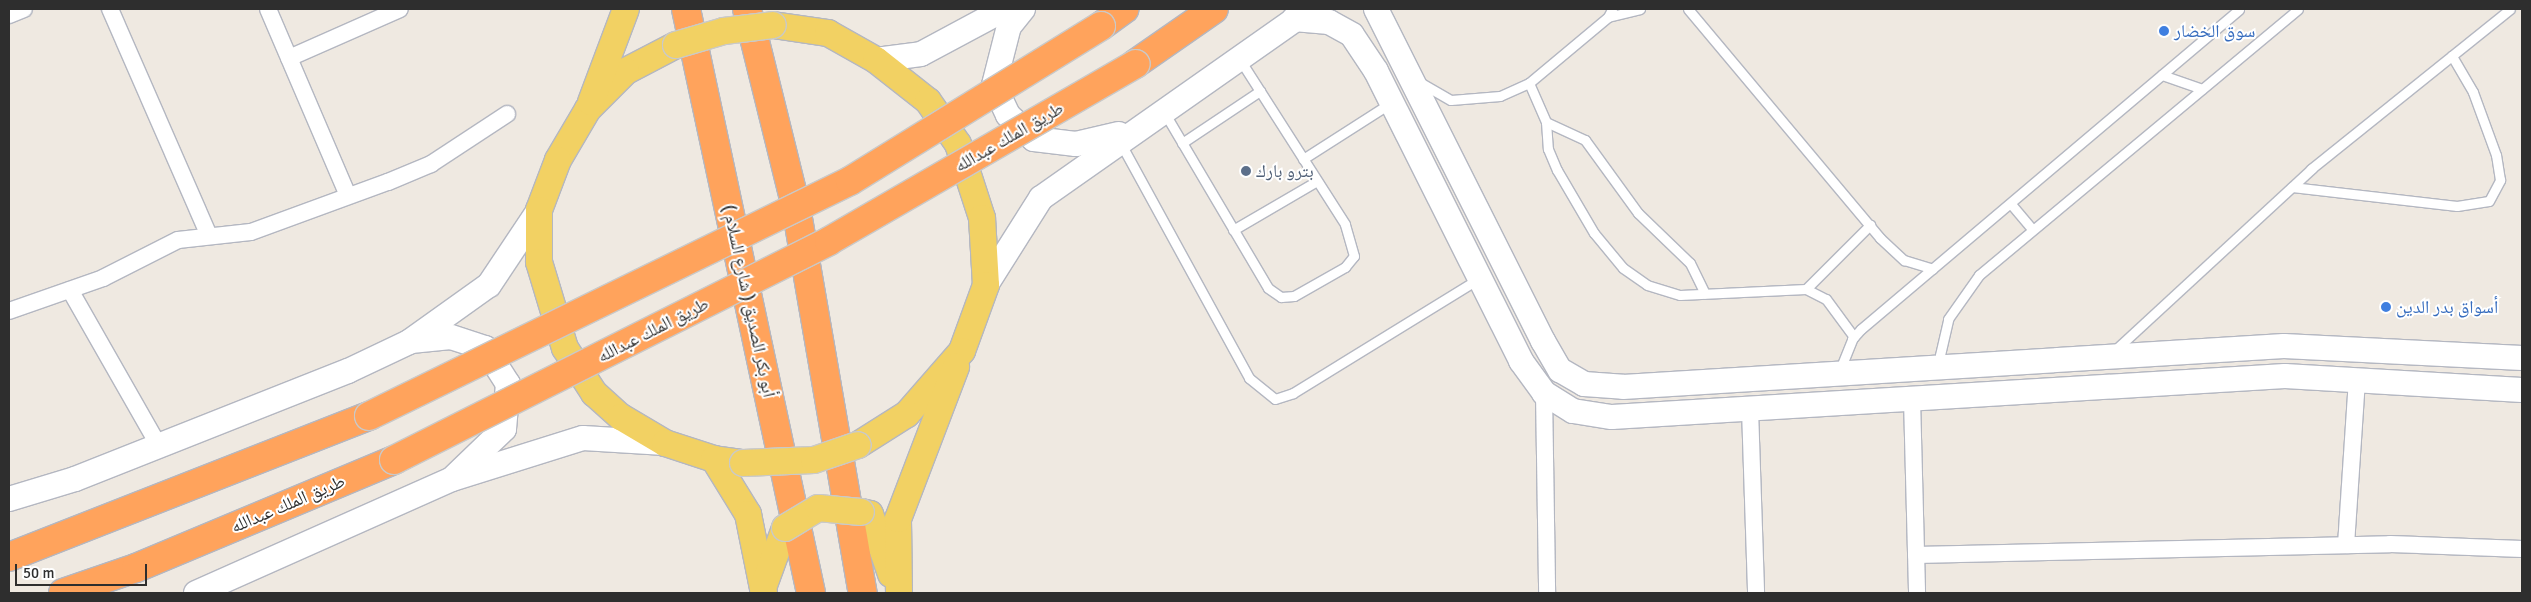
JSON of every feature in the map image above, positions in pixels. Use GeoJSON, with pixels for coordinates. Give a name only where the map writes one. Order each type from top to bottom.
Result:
{"type":"FeatureCollection","features":[{"type":"Feature","properties":{"kind":"highway","name":"( شارع السلام ) أبو بكر الصديق"},"geometry":{"type":"LineString","coordinates":[[686,9],[811,593]]}},
{"type":"Feature","properties":{"kind":"highway"},"geometry":{"type":"LineString","coordinates":[[747,9],[796,207],[863,593]]}},
{"type":"Feature","properties":{"kind":"highway"},"geometry":{"type":"LineString","coordinates":[[9,556],[368,416],[850,181],[1101,26],[1124,9]]}},
{"type":"Feature","properties":{"kind":"highway","name":"طريق الملك عبدالله"},"geometry":{"type":"LineString","coordinates":[[63,593],[136,568],[394,460],[829,241],[1136,64],[1214,9]]}},
{"type":"Feature","properties":{"kind":"main road"},"geometry":{"type":"LineString","coordinates":[[9,500],[159,446],[348,371],[409,342],[489,285],[539,210],[558,160],[588,109],[626,9]]}},
{"type":"Feature","properties":{"kind":"main road"},"geometry":{"type":"LineString","coordinates":[[798,9],[828,33],[876,60],[928,101],[958,144],[982,218],[986,285]]}},
{"type":"Feature","properties":{"kind":"main road"},"geometry":{"type":"LineString","coordinates":[[876,60],[921,54],[1005,9]]}},
{"type":"Feature","properties":{"kind":"main road"},"geometry":{"type":"LineString","coordinates":[[1023,9],[1009,26],[994,85],[1008,115],[1034,139],[1076,144],[1122,135]]}},
{"type":"Feature","properties":{"kind":"main road"},"geometry":{"type":"LineString","coordinates":[[1376,9],[1560,370],[1584,384],[1623,388],[2284,346],[2522,358]]}},
{"type":"Feature","properties":{"kind":"main road"},"geometry":{"type":"LineString","coordinates":[[899,593],[898,519],[986,285],[1042,198],[1122,135],[1302,14],[1329,22],[1352,34],[1392,102],[1520,361],[1544,393],[1573,411],[1612,418],[2285,376],[2522,390]]}},
{"type":"Feature","properties":{"kind":"main road"},"geometry":{"type":"LineString","coordinates":[[588,109],[626,71],[676,45],[724,31],[773,25],[828,33]]}},
{"type":"Feature","properties":{"kind":"main road"},"geometry":{"type":"LineString","coordinates":[[539,210],[539,262],[564,348],[594,393],[621,417],[665,443],[714,459],[743,463],[814,460],[858,445],[907,414],[962,351]]}},
{"type":"Feature","properties":{"kind":"main road"},"geometry":{"type":"LineString","coordinates":[[409,342],[451,337],[485,348],[508,384],[504,429],[452,479]]}},
{"type":"Feature","properties":{"kind":"main road"},"geometry":{"type":"LineString","coordinates":[[196,593],[452,479],[582,438],[665,443]]}},
{"type":"Feature","properties":{"kind":"main road"},"geometry":{"type":"LineString","coordinates":[[714,459],[748,514],[764,591]]}},
{"type":"Feature","properties":{"kind":"main road"},"geometry":{"type":"LineString","coordinates":[[764,591],[785,528],[818,508],[870,514],[899,593]]}},
{"type":"Feature","properties":{"kind":"street"},"geometry":{"type":"LineString","coordinates":[[9,15],[24,9]]}},
{"type":"Feature","properties":{"kind":"street"},"geometry":{"type":"LineString","coordinates":[[110,9],[208,233]]}},
{"type":"Feature","properties":{"kind":"street"},"geometry":{"type":"LineString","coordinates":[[268,9],[348,196]]}},
{"type":"Feature","properties":{"kind":"street"},"geometry":{"type":"LineString","coordinates":[[290,58],[398,9]]}},
{"type":"Feature","properties":{"kind":"street"},"geometry":{"type":"LineString","coordinates":[[9,311],[70,290],[178,240],[208,233],[251,232],[431,164],[507,114]]}},
{"type":"Feature","properties":{"kind":"street"},"geometry":{"type":"LineString","coordinates":[[70,290],[159,446]]}},
{"type":"Feature","properties":{"kind":"street"},"geometry":{"type":"LineString","coordinates":[[2346,545],[2357,380]]}},
{"type":"Feature","properties":{"kind":"street"},"geometry":{"type":"LineString","coordinates":[[1544,393],[1547,593]]}},
{"type":"Feature","properties":{"kind":"street"},"geometry":{"type":"LineString","coordinates":[[1912,399],[1917,593]]}},
{"type":"Feature","properties":{"kind":"street"},"geometry":{"type":"LineString","coordinates":[[1750,409],[1756,593]]}},
{"type":"Feature","properties":{"kind":"street"},"geometry":{"type":"LineString","coordinates":[[1916,555],[2346,545],[2522,549]]}},
{"type":"Feature","properties":{"kind":"lane"},"geometry":{"type":"LineString","coordinates":[[1408,74],[1443,96],[1468,101],[1500,96],[1528,83],[1610,13],[1640,9]]}},
{"type":"Feature","properties":{"kind":"lane"},"geometry":{"type":"LineString","coordinates":[[1688,9],[1870,226],[1904,260],[1933,269]]}},
{"type":"Feature","properties":{"kind":"lane"},"geometry":{"type":"LineString","coordinates":[[1839,374],[1854,336],[2239,9]]}},
{"type":"Feature","properties":{"kind":"lane"},"geometry":{"type":"LineString","coordinates":[[1943,367],[1942,338],[1958,300],[2031,228],[2298,9]]}},
{"type":"Feature","properties":{"kind":"lane"},"geometry":{"type":"LineString","coordinates":[[2108,357],[2292,187],[2510,9]]}},
{"type":"Feature","properties":{"kind":"lane"},"geometry":{"type":"LineString","coordinates":[[2292,187],[2457,206],[2489,201],[2500,180],[2496,155],[2472,92],[2452,56]]}},
{"type":"Feature","properties":{"kind":"lane"},"geometry":{"type":"LineString","coordinates":[[1163,109],[1264,282],[1281,297],[1294,296],[1337,272],[1354,256],[1353,245],[1317,181],[1238,58]]}},
{"type":"Feature","properties":{"kind":"lane"},"geometry":{"type":"LineString","coordinates":[[2162,75],[2202,89]]}},
{"type":"Feature","properties":{"kind":"lane"},"geometry":{"type":"LineString","coordinates":[[1528,83],[1546,122],[1548,149],[1557,170],[1594,233],[1622,268],[1647,285],[1680,295],[1806,289],[1826,299],[1854,336]]}},
{"type":"Feature","properties":{"kind":"lane"},"geometry":{"type":"LineString","coordinates":[[1182,143],[1260,92]]}},
{"type":"Feature","properties":{"kind":"lane"},"geometry":{"type":"LineString","coordinates":[[1303,159],[1392,102]]}},
{"type":"Feature","properties":{"kind":"lane"},"geometry":{"type":"LineString","coordinates":[[1546,122],[1585,140],[1638,213],[1690,263],[1705,294]]}},
{"type":"Feature","properties":{"kind":"lane"},"geometry":{"type":"LineString","coordinates":[[1122,135],[1249,378],[1275,399],[1293,393],[1479,278]]}},
{"type":"Feature","properties":{"kind":"lane"},"geometry":{"type":"LineString","coordinates":[[1233,230],[1317,181]]}},
{"type":"Feature","properties":{"kind":"lane"},"geometry":{"type":"LineString","coordinates":[[2011,204],[2031,228]]}},
{"type":"Feature","properties":{"kind":"lane"},"geometry":{"type":"LineString","coordinates":[[1806,289],[1870,226]]}},
{"type":"Feature","properties":{"kind":"place","name":"سوق الخضار"},"geometry":{"type":"Point","coordinates":[2164,31]}},
{"type":"Feature","properties":{"kind":"place","name":"بترو بارك"},"geometry":{"type":"Point","coordinates":[1246,171]}},
{"type":"Feature","properties":{"kind":"place","name":"أسواق بدر الدين"},"geometry":{"type":"Point","coordinates":[2386,307]}}]}
